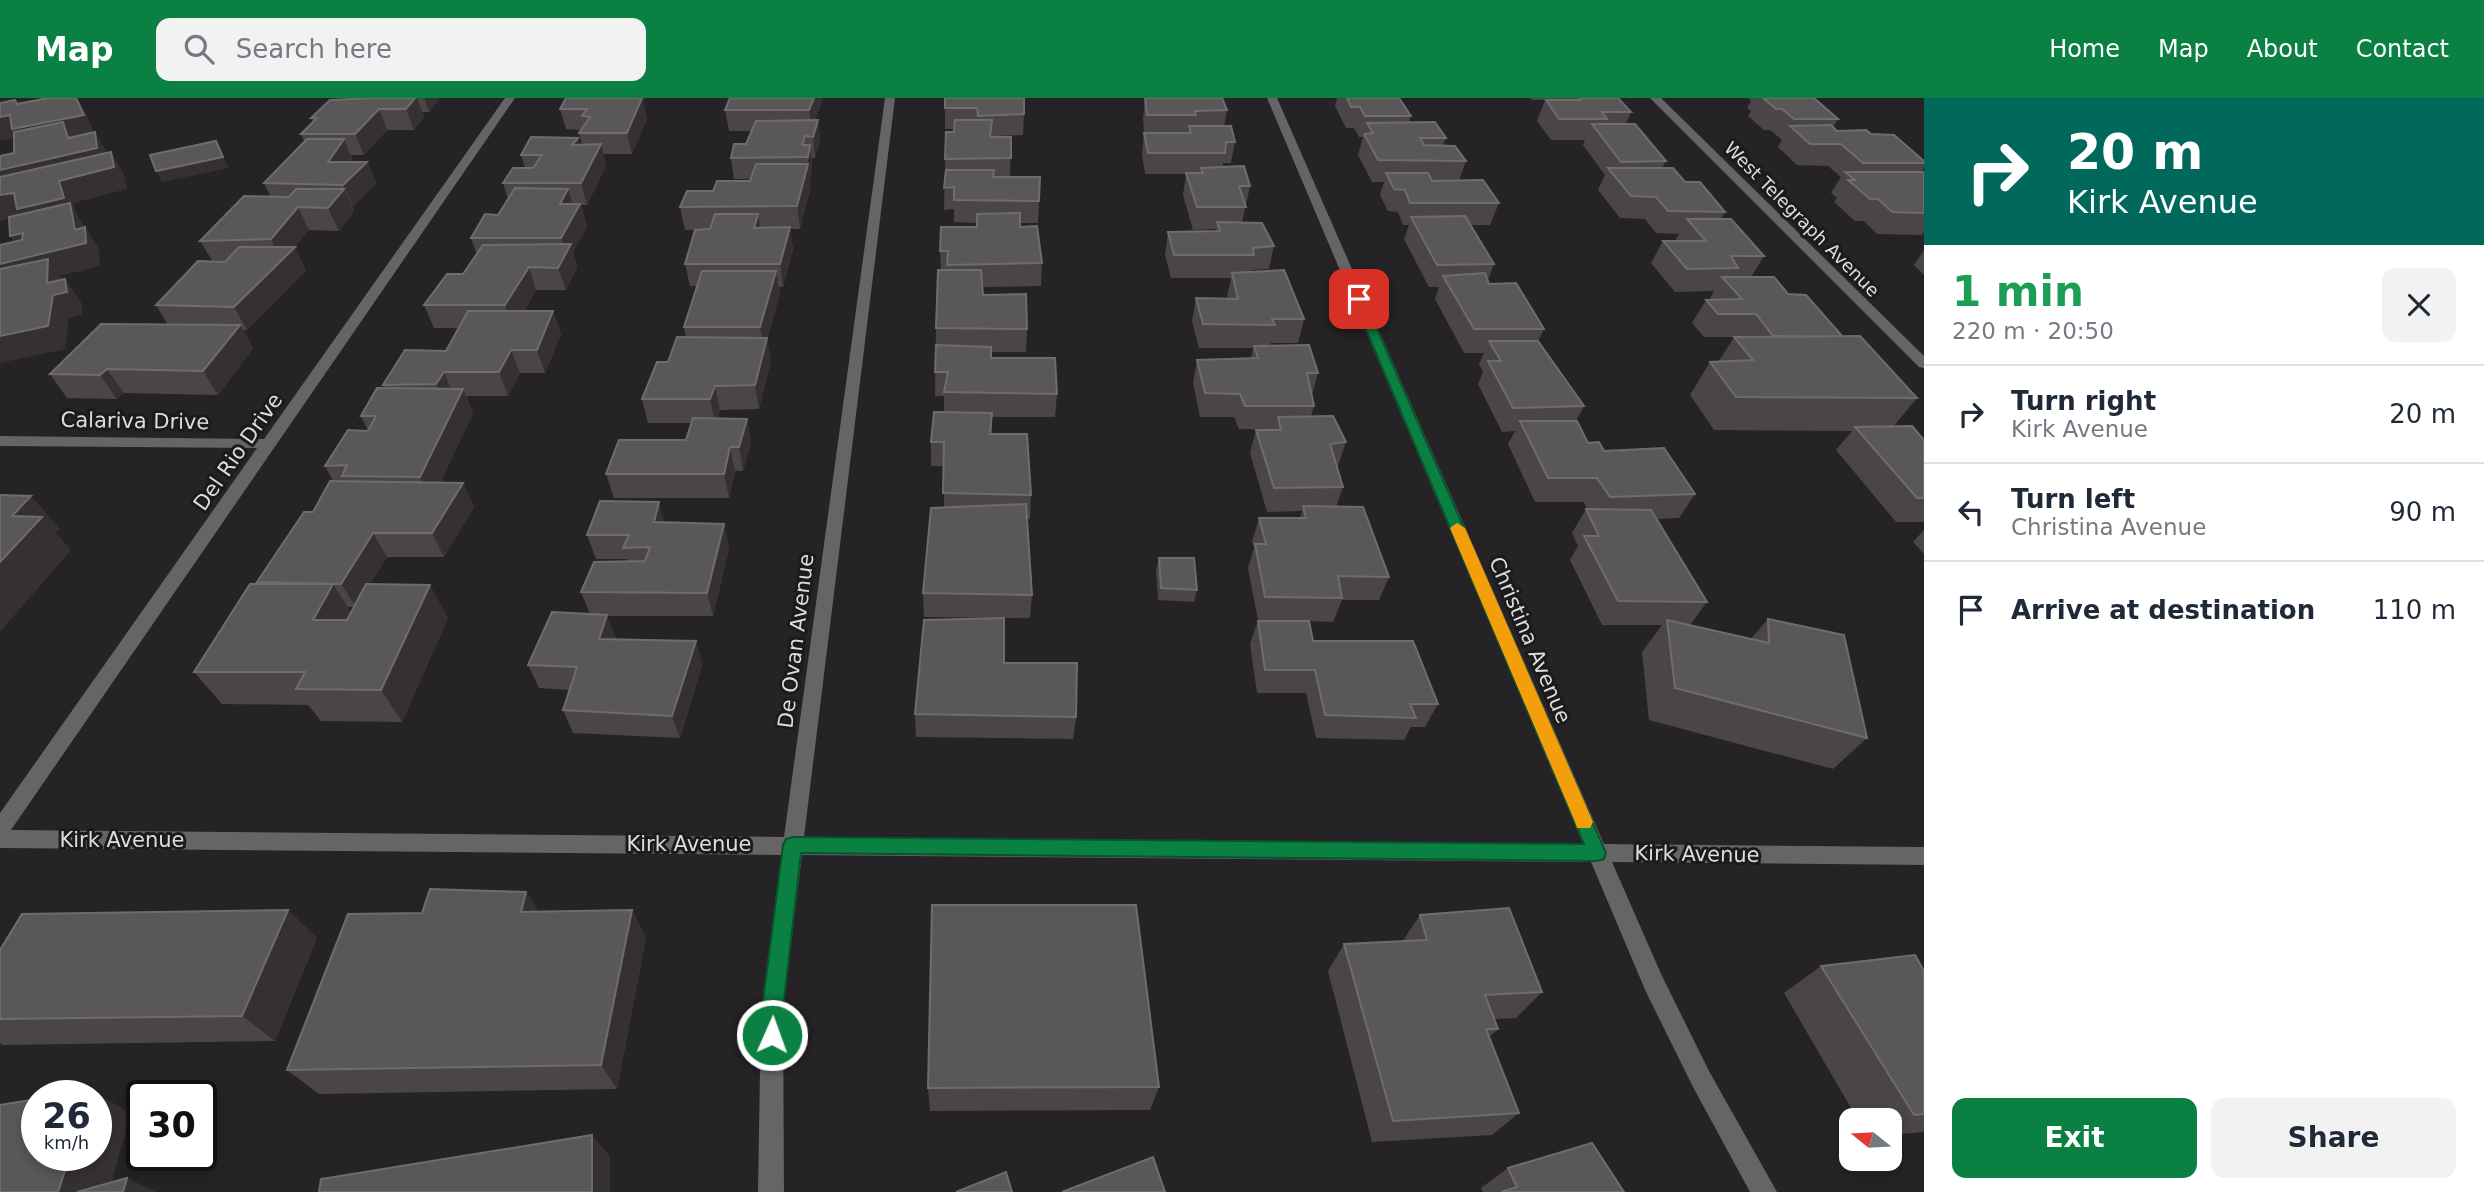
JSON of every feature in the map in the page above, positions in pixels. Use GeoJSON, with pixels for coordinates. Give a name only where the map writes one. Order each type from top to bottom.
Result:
{"type":"FeatureCollection","features":[{"type":"Feature","properties":{"kind":"street","name":"Del Rio Drive"},"geometry":{"type":"LineString","coordinates":[[0,829],[510,98]]}},
{"type":"Feature","properties":{"kind":"street","name":"De Ovan Avenue"},"geometry":{"type":"LineString","coordinates":[[771,1192],[772,1009],[890,98]]}},
{"type":"Feature","properties":{"kind":"street","name":"Christina Avenue"},"geometry":{"type":"LineString","coordinates":[[1272,98],[1654,984],[1700,1079],[1764,1192]]}},
{"type":"Feature","properties":{"kind":"street","name":"West Telegraph Avenue"},"geometry":{"type":"LineString","coordinates":[[1656,98],[1924,364]]}},
{"type":"Feature","properties":{"kind":"street","name":"Calariva Drive"},"geometry":{"type":"LineString","coordinates":[[0,441],[270,444]]}},
{"type":"Feature","properties":{"kind":"street","name":"Kirk Avenue"},"geometry":{"type":"LineString","coordinates":[[0,839],[1924,856]]}},
{"type":"Feature","properties":{"kind":"building"},"geometry":{"type":"Polygon","coordinates":[[[48,98],[76,98],[84,115],[12,129],[10,115],[0,117],[0,103],[15,100],[17,104],[48,98]]]}},
{"type":"Feature","properties":{"kind":"building"},"geometry":{"type":"Polygon","coordinates":[[[415,98],[406,109],[379,109],[355,134],[301,134],[317,118],[311,118],[330,100],[415,98]]]}},
{"type":"Feature","properties":{"kind":"building"},"geometry":{"type":"Polygon","coordinates":[[[566,98],[642,98],[627,133],[579,133],[590,117],[582,116],[587,109],[560,109],[566,98]]]}},
{"type":"Feature","properties":{"kind":"building"},"geometry":{"type":"Polygon","coordinates":[[[730,98],[814,98],[809,110],[725,110],[730,98]]]}},
{"type":"Feature","properties":{"kind":"building"},"geometry":{"type":"Polygon","coordinates":[[[945,98],[1024,98],[1024,114],[978,116],[977,108],[945,108],[945,98]]]}},
{"type":"Feature","properties":{"kind":"building"},"geometry":{"type":"Polygon","coordinates":[[[1145,98],[1222,98],[1227,110],[1195,111],[1196,115],[1147,115],[1145,98]]]}},
{"type":"Feature","properties":{"kind":"building"},"geometry":{"type":"Polygon","coordinates":[[[1347,98],[1399,98],[1411,116],[1365,116],[1360,107],[1351,107],[1347,98]]]}},
{"type":"Feature","properties":{"kind":"building"},"geometry":{"type":"Polygon","coordinates":[[[1579,98],[1618,98],[1631,112],[1602,112],[1607,119],[1559,119],[1546,100],[1580,100],[1579,98]]]}},
{"type":"Feature","properties":{"kind":"building"},"geometry":{"type":"Polygon","coordinates":[[[1763,98],[1814,98],[1838,119],[1794,119],[1763,98]]]}},
{"type":"Feature","properties":{"kind":"building"},"geometry":{"type":"Polygon","coordinates":[[[818,120],[813,137],[805,136],[802,145],[810,145],[808,157],[731,158],[734,144],[746,144],[756,121],[818,120]]]}},
{"type":"Feature","properties":{"kind":"building"},"geometry":{"type":"Polygon","coordinates":[[[955,120],[992,120],[990,137],[1011,137],[1011,158],[945,159],[946,132],[954,132],[955,120]]]}},
{"type":"Feature","properties":{"kind":"building"},"geometry":{"type":"Polygon","coordinates":[[[63,122],[68,138],[95,132],[97,148],[0,170],[0,156],[14,153],[14,132],[63,122]]]}},
{"type":"Feature","properties":{"kind":"building"},"geometry":{"type":"Polygon","coordinates":[[[1435,122],[1446,138],[1420,138],[1424,145],[1455,146],[1466,161],[1378,160],[1364,134],[1373,133],[1367,123],[1435,122]]]}},
{"type":"Feature","properties":{"kind":"building"},"geometry":{"type":"Polygon","coordinates":[[[1592,124],[1635,124],[1666,161],[1621,162],[1592,124]]]}},
{"type":"Feature","properties":{"kind":"building"},"geometry":{"type":"Polygon","coordinates":[[[1831,125],[1837,131],[1866,130],[1871,134],[1894,135],[1924,163],[1863,163],[1841,144],[1810,144],[1790,126],[1831,125]]]}},
{"type":"Feature","properties":{"kind":"building"},"geometry":{"type":"Polygon","coordinates":[[[1189,126],[1231,126],[1235,142],[1226,142],[1225,153],[1148,153],[1144,133],[1191,133],[1189,126]]]}},
{"type":"Feature","properties":{"kind":"building"},"geometry":{"type":"Polygon","coordinates":[[[531,137],[578,138],[572,145],[601,144],[581,183],[503,183],[513,168],[533,168],[542,155],[521,155],[531,137]]]}},
{"type":"Feature","properties":{"kind":"building"},"geometry":{"type":"Polygon","coordinates":[[[307,139],[344,139],[328,162],[367,162],[343,185],[264,183],[307,139]]]}},
{"type":"Feature","properties":{"kind":"building"},"geometry":{"type":"Polygon","coordinates":[[[216,141],[223,157],[156,171],[150,155],[216,141]]]}},
{"type":"Feature","properties":{"kind":"building"},"geometry":{"type":"Polygon","coordinates":[[[111,152],[114,167],[59,181],[64,198],[17,209],[14,193],[0,195],[0,177],[111,152]]]}},
{"type":"Feature","properties":{"kind":"building"},"geometry":{"type":"Polygon","coordinates":[[[756,164],[808,164],[797,206],[680,207],[687,191],[713,191],[717,181],[750,181],[756,164]]]}},
{"type":"Feature","properties":{"kind":"building"},"geometry":{"type":"Polygon","coordinates":[[[1244,166],[1250,186],[1239,186],[1246,207],[1197,207],[1186,173],[1203,173],[1201,168],[1244,166]]]}},
{"type":"Feature","properties":{"kind":"building"},"geometry":{"type":"Polygon","coordinates":[[[1608,168],[1673,168],[1685,182],[1700,182],[1725,212],[1668,211],[1656,197],[1631,196],[1608,168]]]}},
{"type":"Feature","properties":{"kind":"building"},"geometry":{"type":"Polygon","coordinates":[[[946,170],[994,170],[993,177],[1040,177],[1039,201],[954,200],[954,187],[944,188],[946,170]]]}},
{"type":"Feature","properties":{"kind":"building"},"geometry":{"type":"Polygon","coordinates":[[[1845,172],[1923,172],[1924,213],[1892,212],[1878,199],[1870,199],[1848,180],[1855,180],[1845,172]]]}},
{"type":"Feature","properties":{"kind":"building"},"geometry":{"type":"Polygon","coordinates":[[[1386,173],[1428,173],[1432,181],[1483,180],[1499,203],[1410,203],[1405,190],[1394,189],[1386,173]]]}},
{"type":"Feature","properties":{"kind":"building"},"geometry":{"type":"Polygon","coordinates":[[[515,188],[568,189],[560,204],[580,204],[561,238],[471,238],[485,214],[498,215],[515,188]]]}},
{"type":"Feature","properties":{"kind":"building"},"geometry":{"type":"Polygon","coordinates":[[[296,189],[344,189],[328,208],[298,207],[271,239],[200,241],[244,196],[289,197],[296,189]]]}},
{"type":"Feature","properties":{"kind":"building"},"geometry":{"type":"Polygon","coordinates":[[[70,203],[75,230],[85,227],[86,243],[0,264],[0,245],[22,240],[23,233],[10,236],[9,217],[70,203]]]}},
{"type":"Feature","properties":{"kind":"building"},"geometry":{"type":"Polygon","coordinates":[[[1020,213],[1020,227],[1037,226],[1042,263],[947,265],[948,251],[940,251],[941,227],[977,227],[977,214],[1020,213]]]}},
{"type":"Feature","properties":{"kind":"building"},"geometry":{"type":"Polygon","coordinates":[[[715,214],[758,214],[754,228],[790,227],[780,264],[685,264],[695,230],[710,229],[715,214]]]}},
{"type":"Feature","properties":{"kind":"building"},"geometry":{"type":"Polygon","coordinates":[[[1465,216],[1494,264],[1437,265],[1411,217],[1465,216]]]}},
{"type":"Feature","properties":{"kind":"building"},"geometry":{"type":"Polygon","coordinates":[[[1687,219],[1731,219],[1764,256],[1731,256],[1738,268],[1687,269],[1663,241],[1706,241],[1687,219]]]}},
{"type":"Feature","properties":{"kind":"building"},"geometry":{"type":"Polygon","coordinates":[[[1217,222],[1262,223],[1274,246],[1253,248],[1254,255],[1174,255],[1168,232],[1220,231],[1217,222]]]}},
{"type":"Feature","properties":{"kind":"building"},"geometry":{"type":"Polygon","coordinates":[[[571,244],[558,268],[529,267],[505,305],[424,305],[447,274],[463,274],[483,245],[571,244]]]}},
{"type":"Feature","properties":{"kind":"building"},"geometry":{"type":"Polygon","coordinates":[[[239,247],[295,247],[234,307],[156,305],[198,261],[225,262],[239,247]]]}},
{"type":"Feature","properties":{"kind":"building"},"geometry":{"type":"Polygon","coordinates":[[[48,259],[47,283],[65,279],[67,292],[53,295],[48,326],[0,336],[0,269],[48,259]]]}},
{"type":"Feature","properties":{"kind":"building"},"geometry":{"type":"Polygon","coordinates":[[[938,270],[981,270],[983,295],[1026,294],[1027,329],[936,328],[938,270]]]}},
{"type":"Feature","properties":{"kind":"building"},"geometry":{"type":"Polygon","coordinates":[[[1284,270],[1304,319],[1272,319],[1275,325],[1203,324],[1196,298],[1238,299],[1232,273],[1284,270]]]}},
{"type":"Feature","properties":{"kind":"building"},"geometry":{"type":"Polygon","coordinates":[[[702,271],[776,271],[760,327],[684,327],[702,271]]]}},
{"type":"Feature","properties":{"kind":"building"},"geometry":{"type":"Polygon","coordinates":[[[1485,273],[1489,284],[1516,283],[1544,329],[1474,329],[1443,276],[1485,273]]]}},
{"type":"Feature","properties":{"kind":"building"},"geometry":{"type":"Polygon","coordinates":[[[1722,277],[1774,277],[1788,294],[1806,295],[1843,337],[1773,336],[1756,314],[1718,314],[1706,300],[1742,299],[1722,277]]]}},
{"type":"Feature","properties":{"kind":"building"},"geometry":{"type":"Polygon","coordinates":[[[468,311],[553,311],[537,350],[511,350],[499,372],[444,372],[436,384],[383,385],[405,350],[446,351],[468,311]]]}},
{"type":"Feature","properties":{"kind":"building"},"geometry":{"type":"Polygon","coordinates":[[[101,324],[240,325],[203,371],[107,369],[100,375],[50,374],[101,324]]]}},
{"type":"Feature","properties":{"kind":"building"},"geometry":{"type":"Polygon","coordinates":[[[1860,336],[1917,398],[1736,397],[1710,362],[1753,360],[1734,337],[1860,336]]]}},
{"type":"Feature","properties":{"kind":"building"},"geometry":{"type":"Polygon","coordinates":[[[677,337],[767,338],[755,385],[715,386],[710,399],[642,399],[657,362],[668,362],[677,337]]]}},
{"type":"Feature","properties":{"kind":"building"},"geometry":{"type":"Polygon","coordinates":[[[1489,341],[1538,341],[1584,406],[1513,408],[1488,361],[1501,361],[1489,341]]]}},
{"type":"Feature","properties":{"kind":"building"},"geometry":{"type":"Polygon","coordinates":[[[936,345],[991,347],[991,358],[1055,358],[1057,394],[944,392],[948,372],[935,372],[936,345]]]}},
{"type":"Feature","properties":{"kind":"building"},"geometry":{"type":"Polygon","coordinates":[[[1309,345],[1318,373],[1307,373],[1314,406],[1245,406],[1240,394],[1205,393],[1197,360],[1258,358],[1254,346],[1309,345]]]}},
{"type":"Feature","properties":{"kind":"building"},"geometry":{"type":"Polygon","coordinates":[[[377,388],[463,389],[420,477],[342,476],[347,465],[325,466],[348,430],[368,431],[376,416],[361,416],[377,388]]]}},
{"type":"Feature","properties":{"kind":"building"},"geometry":{"type":"Polygon","coordinates":[[[934,412],[992,413],[990,434],[1027,434],[1031,495],[943,493],[944,442],[931,442],[934,412]]]}},
{"type":"Feature","properties":{"kind":"building"},"geometry":{"type":"Polygon","coordinates":[[[1333,416],[1346,442],[1330,444],[1343,487],[1274,488],[1256,430],[1281,430],[1278,417],[1333,416]]]}},
{"type":"Feature","properties":{"kind":"building"},"geometry":{"type":"Polygon","coordinates":[[[693,418],[747,419],[739,447],[730,447],[724,474],[606,474],[619,440],[686,440],[693,418]]]}},
{"type":"Feature","properties":{"kind":"building"},"geometry":{"type":"Polygon","coordinates":[[[1520,421],[1577,421],[1588,443],[1599,442],[1604,451],[1664,448],[1695,494],[1610,497],[1597,478],[1548,478],[1520,421]]]}},
{"type":"Feature","properties":{"kind":"building"},"geometry":{"type":"Polygon","coordinates":[[[1912,426],[1924,440],[1924,498],[1917,498],[1855,427],[1912,426]]]}},
{"type":"Feature","properties":{"kind":"building"},"geometry":{"type":"Polygon","coordinates":[[[330,481],[463,483],[432,533],[373,533],[341,584],[257,582],[304,512],[313,512],[330,481]]]}},
{"type":"Feature","properties":{"kind":"building"},"geometry":{"type":"Polygon","coordinates":[[[0,495],[31,496],[12,516],[42,517],[0,562],[0,495]]]}},
{"type":"Feature","properties":{"kind":"building"},"geometry":{"type":"Polygon","coordinates":[[[600,501],[659,502],[654,522],[724,524],[707,593],[581,592],[594,562],[645,561],[650,547],[623,548],[629,535],[587,535],[600,501]]]}},
{"type":"Feature","properties":{"kind":"building"},"geometry":{"type":"Polygon","coordinates":[[[1026,504],[1032,595],[923,593],[931,508],[1026,504]]]}},
{"type":"Feature","properties":{"kind":"building"},"geometry":{"type":"Polygon","coordinates":[[[1303,506],[1363,507],[1389,577],[1338,576],[1342,598],[1265,597],[1255,544],[1266,544],[1259,518],[1306,518],[1303,506]]]}},
{"type":"Feature","properties":{"kind":"building"},"geometry":{"type":"Polygon","coordinates":[[[1586,509],[1651,510],[1707,602],[1618,601],[1584,536],[1599,536],[1586,509]]]}},
{"type":"Feature","properties":{"kind":"building"},"geometry":{"type":"Polygon","coordinates":[[[1159,558],[1194,558],[1197,590],[1161,588],[1159,558]]]}},
{"type":"Feature","properties":{"kind":"building"},"geometry":{"type":"Polygon","coordinates":[[[250,584],[333,584],[313,620],[347,620],[366,584],[430,585],[381,690],[296,689],[305,672],[194,672],[250,584]]]}},
{"type":"Feature","properties":{"kind":"building"},"geometry":{"type":"Polygon","coordinates":[[[552,612],[607,615],[599,639],[696,641],[672,716],[563,710],[577,667],[528,665],[552,612]]]}},
{"type":"Feature","properties":{"kind":"building"},"geometry":{"type":"Polygon","coordinates":[[[1004,618],[1004,663],[1077,663],[1076,717],[915,714],[924,620],[1004,618]]]}},
{"type":"Feature","properties":{"kind":"building"},"geometry":{"type":"Polygon","coordinates":[[[1768,619],[1844,635],[1867,738],[1675,688],[1667,620],[1769,643],[1768,619]]]}},
{"type":"Feature","properties":{"kind":"building"},"geometry":{"type":"Polygon","coordinates":[[[1258,621],[1309,621],[1313,641],[1413,641],[1438,704],[1410,704],[1416,718],[1325,715],[1315,670],[1265,670],[1258,621]]]}},
{"type":"Feature","properties":{"kind":"building"},"geometry":{"type":"Polygon","coordinates":[[[430,889],[526,892],[521,912],[632,910],[601,1065],[287,1070],[348,914],[422,913],[430,889]]]}},
{"type":"Feature","properties":{"kind":"building"},"geometry":{"type":"Polygon","coordinates":[[[932,905],[1136,905],[1159,1087],[928,1088],[932,905]]]}},
{"type":"Feature","properties":{"kind":"building"},"geometry":{"type":"Polygon","coordinates":[[[1509,908],[1542,992],[1485,995],[1498,1029],[1486,1029],[1519,1113],[1393,1121],[1344,944],[1427,940],[1420,915],[1509,908]]]}},
{"type":"Feature","properties":{"kind":"building"},"geometry":{"type":"Polygon","coordinates":[[[288,910],[242,1016],[0,1019],[0,950],[22,914],[288,910]]]}},
{"type":"Feature","properties":{"kind":"building"},"geometry":{"type":"Polygon","coordinates":[[[1915,955],[1924,971],[1924,1114],[1914,1115],[1821,966],[1915,955]]]}},
{"type":"Feature","properties":{"kind":"building"},"geometry":{"type":"Polygon","coordinates":[[[21,1102],[21,1171],[65,1171],[58,1192],[0,1192],[0,1105],[21,1102]]]}},
{"type":"Feature","properties":{"kind":"building"},"geometry":{"type":"Polygon","coordinates":[[[592,1135],[592,1192],[319,1192],[321,1179],[592,1135]]]}},
{"type":"Feature","properties":{"kind":"building"},"geometry":{"type":"Polygon","coordinates":[[[1592,1143],[1624,1192],[1501,1192],[1517,1187],[1508,1168],[1592,1143]]]}},
{"type":"Feature","properties":{"kind":"building"},"geometry":{"type":"Polygon","coordinates":[[[1153,1157],[1165,1192],[1062,1192],[1153,1157]]]}},
{"type":"Feature","properties":{"kind":"building"},"geometry":{"type":"Polygon","coordinates":[[[1006,1172],[1012,1192],[956,1192],[1006,1172]]]}},
{"type":"Feature","properties":{"kind":"building"},"geometry":{"type":"Polygon","coordinates":[[[127,1178],[123,1192],[77,1192],[127,1178]]]}},
{"type":"Feature","properties":{"kind":"slow traffic"},"geometry":{"type":"LineString","coordinates":[[1457,528],[1584,822]]}},
{"type":"Feature","properties":{"kind":"route"},"geometry":{"type":"LineString","coordinates":[[772,1035],[772,1009],[793,845],[1597,853],[1359,299]]}}]}
